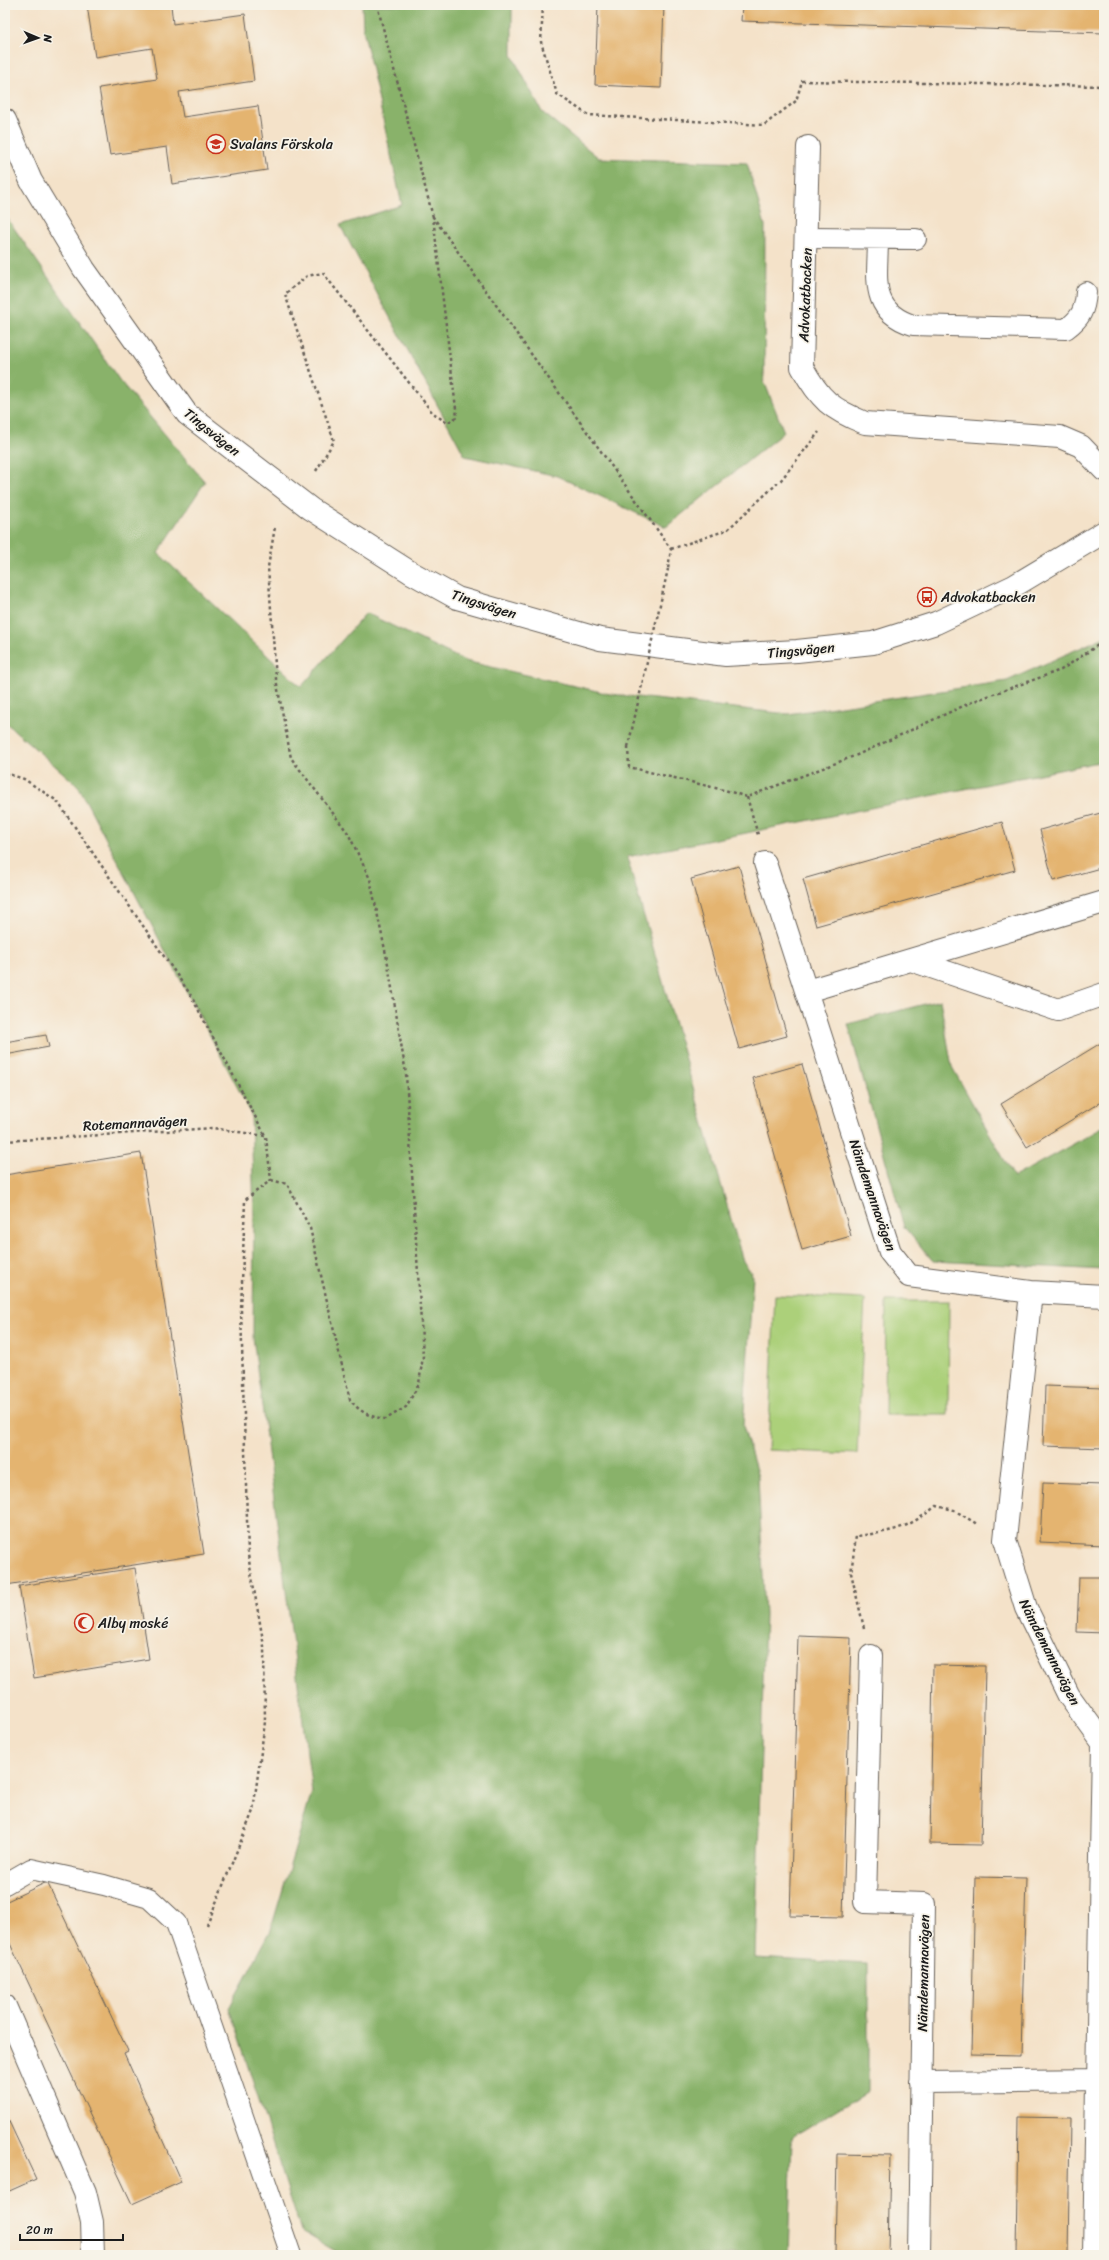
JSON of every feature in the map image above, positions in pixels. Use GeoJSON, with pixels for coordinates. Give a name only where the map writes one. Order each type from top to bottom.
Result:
{"type":"FeatureCollection","features":[{"type":"Feature","properties":{"kind":"street","name":"Tingsvägen"},"geometry":{"type":"LineString","coordinates":[[5,120],[32,181],[84,269],[186,414],[311,509],[410,572],[457,598],[600,639],[726,655],[797,651],[873,643],[936,623],[1014,586],[1104,532]]}},
{"type":"Feature","properties":{"kind":"street","name":"Advokatbacken"},"geometry":{"type":"LineString","coordinates":[[808,147],[807,238],[802,367],[815,390],[836,410],[865,423],[1060,437],[1080,446],[1104,470]]}},
{"type":"Feature","properties":{"kind":"street","name":"Nämdemannavägen"},"geometry":{"type":"LineString","coordinates":[[765,863],[890,1252],[909,1276],[1032,1292],[1104,1296]]}},
{"type":"Feature","properties":{"kind":"street"},"geometry":{"type":"LineString","coordinates":[[807,991],[1104,902]]}},
{"type":"Feature","properties":{"kind":"street"},"geometry":{"type":"LineString","coordinates":[[911,960],[1058,1010],[1104,994]]}},
{"type":"Feature","properties":{"kind":"street","name":"Nämdemannavägen"},"geometry":{"type":"LineString","coordinates":[[1032,1292],[1005,1540],[1026,1608],[1069,1696],[1103,1743],[1100,2080],[1094,2255]]}},
{"type":"Feature","properties":{"kind":"street","name":"Nämdemannavägen"},"geometry":{"type":"LineString","coordinates":[[871,1656],[865,1902],[924,1904],[919,2255]]}},
{"type":"Feature","properties":{"kind":"street"},"geometry":{"type":"LineString","coordinates":[[5,2006],[86,2192],[92,2222],[93,2255]]}},
{"type":"Feature","properties":{"kind":"street"},"geometry":{"type":"LineString","coordinates":[[921,2082],[1100,2080]]}},
{"type":"Feature","properties":{"kind":"lane"},"geometry":{"type":"LineString","coordinates":[[807,238],[916,239]]}},
{"type":"Feature","properties":{"kind":"lane"},"geometry":{"type":"LineString","coordinates":[[878,239],[878,296],[887,310],[902,321],[914,325],[1066,329],[1077,320],[1085,308],[1086,292]]}},
{"type":"Feature","properties":{"kind":"lane"},"geometry":{"type":"LineString","coordinates":[[5,1884],[32,1869],[104,1885],[149,1898],[176,1923],[291,2255]]}},
{"type":"Feature","properties":{"kind":"path"},"geometry":{"type":"LineString","coordinates":[[316,471],[334,441],[285,294],[307,276],[323,273],[432,412],[447,423],[457,417],[433,217],[376,5]]}},
{"type":"Feature","properties":{"kind":"path"},"geometry":{"type":"LineString","coordinates":[[543,5],[541,42],[557,94],[588,115],[764,125],[796,101],[802,81],[1104,86]]}},
{"type":"Feature","properties":{"kind":"path"},"geometry":{"type":"LineString","coordinates":[[433,217],[671,549],[668,569],[628,747],[629,767],[747,797],[857,755],[974,701],[1061,670],[1104,641]]}},
{"type":"Feature","properties":{"kind":"path"},"geometry":{"type":"LineString","coordinates":[[671,549],[726,530],[781,480],[836,410]]}},
{"type":"Feature","properties":{"kind":"path"},"geometry":{"type":"LineString","coordinates":[[272,1180],[287,1184],[310,1228],[350,1400],[360,1412],[373,1418],[386,1419],[406,1407],[419,1384],[423,1356],[406,1074],[388,964],[370,879],[348,833],[291,758],[276,679],[268,567],[275,527]]}},
{"type":"Feature","properties":{"kind":"path"},"geometry":{"type":"LineString","coordinates":[[5,773],[24,779],[57,801],[190,994],[266,1136],[272,1180]]}},
{"type":"Feature","properties":{"kind":"path"},"geometry":{"type":"LineString","coordinates":[[747,797],[765,863]]}},
{"type":"Feature","properties":{"kind":"path","name":"Rotemannavägen"},"geometry":{"type":"LineString","coordinates":[[5,1141],[213,1128],[266,1136]]}},
{"type":"Feature","properties":{"kind":"path"},"geometry":{"type":"LineString","coordinates":[[186,1950],[206,1928],[253,1811],[264,1722],[264,1646],[248,1555],[241,1310],[245,1200],[272,1180]]}},
{"type":"Feature","properties":{"kind":"path"},"geometry":{"type":"LineString","coordinates":[[871,1656],[851,1573],[856,1536],[887,1532],[918,1520],[936,1506],[954,1510],[1005,1540]]}},
{"type":"Feature","properties":{"kind":"green space"},"geometry":{"type":"Polygon","coordinates":[[[362,5],[512,5],[512,55],[542,112],[599,158],[747,163],[765,225],[764,381],[784,432],[666,527],[557,476],[465,456],[340,225],[402,205],[363,29],[362,5]]]}},
{"type":"Feature","properties":{"kind":"green space"},"geometry":{"type":"Polygon","coordinates":[[[5,215],[120,381],[205,482],[158,553],[301,687],[366,613],[465,661],[610,694],[788,714],[1007,681],[1104,637],[1104,761],[627,857],[743,1261],[753,1276],[743,1426],[758,1477],[765,1614],[755,1958],[868,1964],[868,2091],[792,2138],[788,2255],[342,2255],[301,2231],[229,2008],[270,1932],[312,1792],[253,1337],[254,1217],[251,1113],[78,786],[5,722],[5,215]]]}},
{"type":"Feature","properties":{"kind":"green space"},"geometry":{"type":"Polygon","coordinates":[[[940,1000],[952,1067],[1014,1177],[1104,1127],[1104,1270],[933,1261],[904,1227],[848,1024],[940,1000]]]}},
{"type":"Feature","properties":{"kind":"green space"},"geometry":{"type":"Polygon","coordinates":[[[775,1295],[865,1299],[857,1454],[768,1450],[775,1295]]]}},
{"type":"Feature","properties":{"kind":"green space"},"geometry":{"type":"Polygon","coordinates":[[[886,1301],[949,1301],[948,1415],[885,1415],[886,1301]]]}},
{"type":"Feature","properties":{"kind":"building"},"geometry":{"type":"Polygon","coordinates":[[[87,5],[171,5],[173,24],[245,14],[254,81],[179,92],[183,117],[258,106],[267,170],[172,184],[167,147],[110,155],[99,88],[157,79],[152,48],[95,57],[87,5]]]}},
{"type":"Feature","properties":{"kind":"building"},"geometry":{"type":"Polygon","coordinates":[[[598,5],[664,5],[661,88],[595,85],[598,5]]]}},
{"type":"Feature","properties":{"kind":"building"},"geometry":{"type":"Polygon","coordinates":[[[742,5],[1104,5],[1104,33],[741,21],[742,5]]]}},
{"type":"Feature","properties":{"kind":"building"},"geometry":{"type":"Polygon","coordinates":[[[1104,812],[1104,867],[1053,881],[1040,830],[1104,812]]]}},
{"type":"Feature","properties":{"kind":"building"},"geometry":{"type":"Polygon","coordinates":[[[1002,822],[1015,870],[816,926],[803,879],[1002,822]]]}},
{"type":"Feature","properties":{"kind":"building"},"geometry":{"type":"Polygon","coordinates":[[[739,866],[787,1036],[739,1049],[691,879],[739,866]]]}},
{"type":"Feature","properties":{"kind":"building"},"geometry":{"type":"Polygon","coordinates":[[[46,1035],[49,1047],[5,1055],[5,1042],[46,1035]]]}},
{"type":"Feature","properties":{"kind":"building"},"geometry":{"type":"Polygon","coordinates":[[[1104,1041],[1104,1100],[1027,1147],[1001,1104],[1104,1041]]]}},
{"type":"Feature","properties":{"kind":"building"},"geometry":{"type":"Polygon","coordinates":[[[802,1064],[851,1236],[802,1250],[753,1078],[802,1064]]]}},
{"type":"Feature","properties":{"kind":"building"},"geometry":{"type":"Polygon","coordinates":[[[141,1153],[204,1554],[6,1585],[5,1175],[141,1153]]]}},
{"type":"Feature","properties":{"kind":"building"},"geometry":{"type":"Polygon","coordinates":[[[1045,1386],[1104,1388],[1104,1448],[1043,1446],[1045,1386]]]}},
{"type":"Feature","properties":{"kind":"building"},"geometry":{"type":"Polygon","coordinates":[[[1043,1483],[1104,1485],[1104,1545],[1040,1542],[1043,1483]]]}},
{"type":"Feature","properties":{"kind":"building","name":"Alby moské"},"geometry":{"type":"Polygon","coordinates":[[[135,1568],[149,1659],[34,1678],[19,1586],[135,1568]]]}},
{"type":"Feature","properties":{"kind":"building"},"geometry":{"type":"Polygon","coordinates":[[[1079,1577],[1104,1577],[1104,1633],[1077,1632],[1079,1577]]]}},
{"type":"Feature","properties":{"kind":"building"},"geometry":{"type":"Polygon","coordinates":[[[798,1636],[851,1638],[843,1917],[790,1916],[798,1636]]]}},
{"type":"Feature","properties":{"kind":"building"},"geometry":{"type":"Polygon","coordinates":[[[933,1665],[985,1666],[981,1845],[930,1844],[933,1665]]]}},
{"type":"Feature","properties":{"kind":"building"},"geometry":{"type":"Polygon","coordinates":[[[975,1877],[1026,1878],[1021,2055],[971,2054],[975,1877]]]}},
{"type":"Feature","properties":{"kind":"building"},"geometry":{"type":"Polygon","coordinates":[[[47,1882],[128,2051],[124,2053],[181,2182],[132,2204],[5,1933],[5,1902],[47,1882]]]}},
{"type":"Feature","properties":{"kind":"building"},"geometry":{"type":"Polygon","coordinates":[[[5,2113],[36,2179],[5,2193],[5,2113]]]}},
{"type":"Feature","properties":{"kind":"building"},"geometry":{"type":"Polygon","coordinates":[[[1019,2117],[1070,2118],[1068,2255],[1017,2255],[1019,2117]]]}},
{"type":"Feature","properties":{"kind":"building"},"geometry":{"type":"Polygon","coordinates":[[[837,2154],[890,2155],[888,2255],[835,2255],[837,2154]]]}},
{"type":"Feature","properties":{"kind":"place","name":"Svalans Förskola"},"geometry":{"type":"Point","coordinates":[216,144]}},
{"type":"Feature","properties":{"kind":"place","name":"Advokatbacken"},"geometry":{"type":"Point","coordinates":[927,597]}},
{"type":"Feature","properties":{"kind":"place","name":"Alby moské"},"geometry":{"type":"Point","coordinates":[84,1623]}}]}
